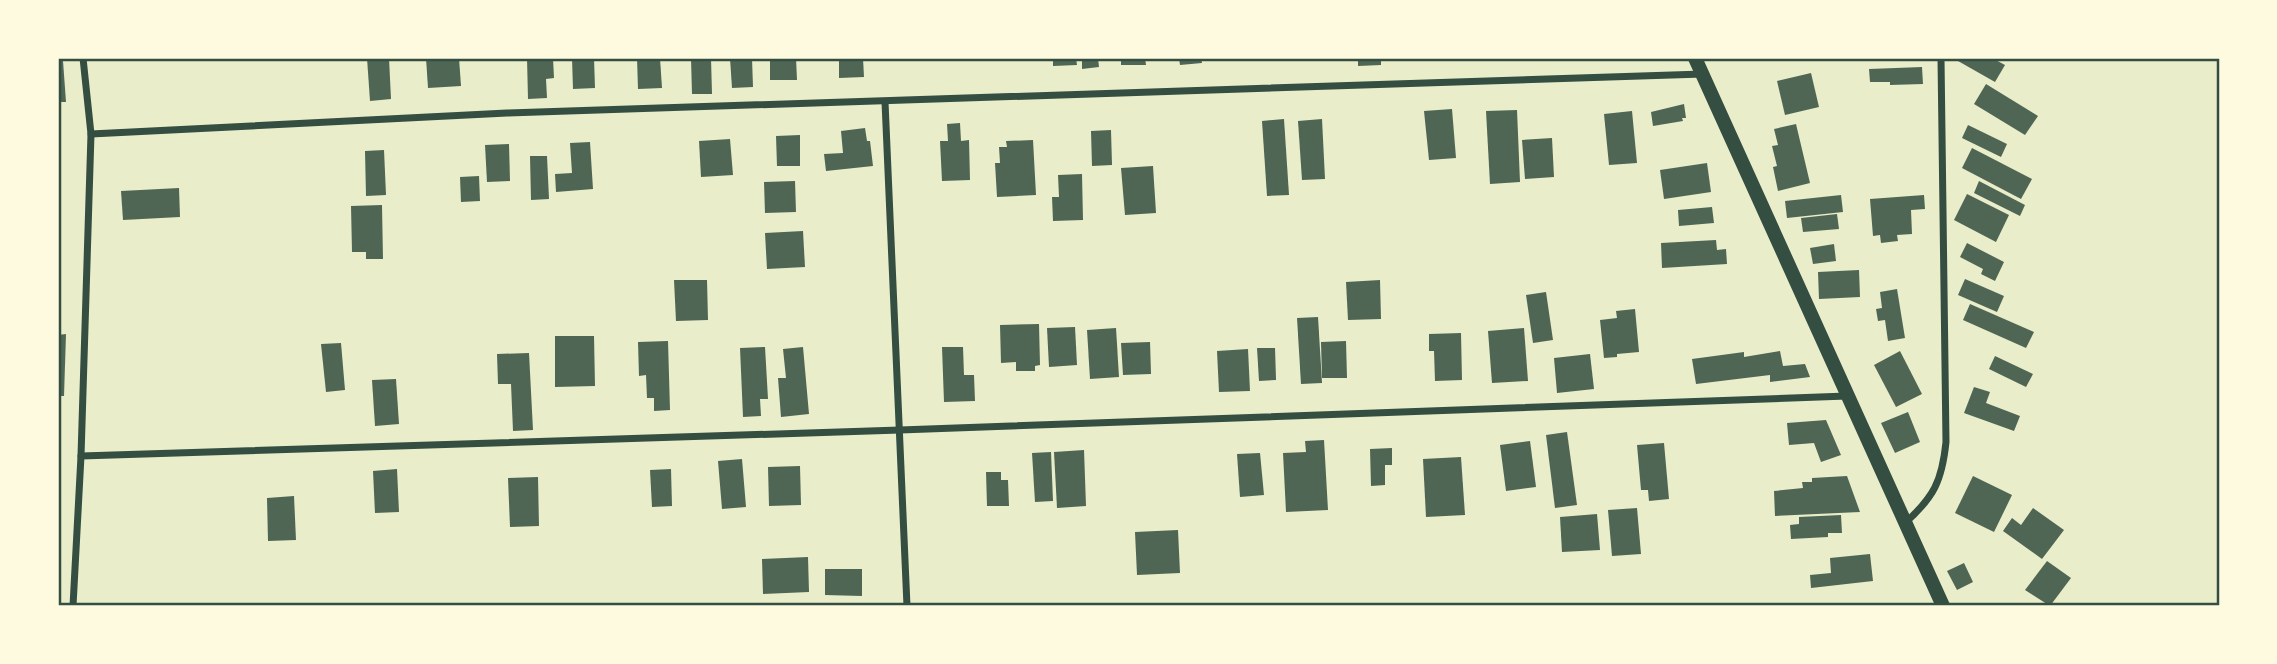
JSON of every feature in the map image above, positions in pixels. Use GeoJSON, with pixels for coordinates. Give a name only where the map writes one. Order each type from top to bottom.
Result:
{"type":"FeatureCollection","features":[{"type":"Feature","properties":{"kind":"main road"},"geometry":{"type":"LineString","coordinates":[[1695,58],[1943,606]]}},
{"type":"Feature","properties":{"kind":"street"},"geometry":{"type":"LineString","coordinates":[[73,606],[81,456],[91,134],[83,58]]}},
{"type":"Feature","properties":{"kind":"street"},"geometry":{"type":"LineString","coordinates":[[1905,524],[1926,505],[1936,489],[1944,467],[1945,455],[1941,58]]}},
{"type":"Feature","properties":{"kind":"street"},"geometry":{"type":"LineString","coordinates":[[91,134],[507,113],[1703,74]]}},
{"type":"Feature","properties":{"kind":"street"},"geometry":{"type":"LineString","coordinates":[[885,102],[907,606]]}},
{"type":"Feature","properties":{"kind":"street"},"geometry":{"type":"LineString","coordinates":[[81,456],[1847,396]]}},
{"type":"Feature","properties":{"kind":"building"},"geometry":{"type":"Polygon","coordinates":[[[367,58],[389,58],[391,99],[370,101],[367,58]]]}},
{"type":"Feature","properties":{"kind":"building"},"geometry":{"type":"Polygon","coordinates":[[[426,58],[459,58],[461,86],[428,88],[426,58]]]}},
{"type":"Feature","properties":{"kind":"building"},"geometry":{"type":"Polygon","coordinates":[[[527,58],[553,58],[554,78],[546,79],[547,98],[528,99],[527,58]]]}},
{"type":"Feature","properties":{"kind":"building"},"geometry":{"type":"Polygon","coordinates":[[[572,58],[594,58],[595,88],[573,89],[572,58]]]}},
{"type":"Feature","properties":{"kind":"building"},"geometry":{"type":"Polygon","coordinates":[[[637,58],[660,58],[662,88],[638,89],[637,58]]]}},
{"type":"Feature","properties":{"kind":"building"},"geometry":{"type":"Polygon","coordinates":[[[691,58],[711,58],[712,94],[692,94],[691,58]]]}},
{"type":"Feature","properties":{"kind":"building"},"geometry":{"type":"Polygon","coordinates":[[[730,58],[752,58],[753,87],[732,88],[730,58]]]}},
{"type":"Feature","properties":{"kind":"building"},"geometry":{"type":"Polygon","coordinates":[[[770,58],[796,58],[797,80],[770,80],[770,58]]]}},
{"type":"Feature","properties":{"kind":"building"},"geometry":{"type":"Polygon","coordinates":[[[839,58],[863,58],[864,77],[839,78],[839,58]]]}},
{"type":"Feature","properties":{"kind":"building"},"geometry":{"type":"Polygon","coordinates":[[[1053,58],[1076,58],[1077,65],[1053,66],[1053,58]]]}},
{"type":"Feature","properties":{"kind":"building"},"geometry":{"type":"Polygon","coordinates":[[[1082,58],[1098,58],[1099,67],[1082,69],[1082,58]]]}},
{"type":"Feature","properties":{"kind":"building"},"geometry":{"type":"Polygon","coordinates":[[[1121,58],[1145,58],[1146,65],[1121,65],[1121,58]]]}},
{"type":"Feature","properties":{"kind":"building"},"geometry":{"type":"Polygon","coordinates":[[[1179,58],[1201,58],[1202,63],[1180,65],[1179,58]]]}},
{"type":"Feature","properties":{"kind":"building"},"geometry":{"type":"Polygon","coordinates":[[[1358,58],[1381,58],[1381,65],[1358,66],[1358,58]]]}},
{"type":"Feature","properties":{"kind":"building"},"geometry":{"type":"Polygon","coordinates":[[[1960,58],[1992,58],[2005,65],[1995,82],[1958,61],[1960,58]]]}},
{"type":"Feature","properties":{"kind":"building"},"geometry":{"type":"Polygon","coordinates":[[[58,61],[63,61],[66,102],[58,102],[58,61]]]}},
{"type":"Feature","properties":{"kind":"building"},"geometry":{"type":"Polygon","coordinates":[[[1922,67],[1923,84],[1890,85],[1890,82],[1870,82],[1869,69],[1922,67]]]}},
{"type":"Feature","properties":{"kind":"building"},"geometry":{"type":"Polygon","coordinates":[[[1811,73],[1819,107],[1785,115],[1777,81],[1811,73]]]}},
{"type":"Feature","properties":{"kind":"building"},"geometry":{"type":"Polygon","coordinates":[[[1986,84],[2038,116],[2025,135],[1974,104],[1986,84]]]}},
{"type":"Feature","properties":{"kind":"building"},"geometry":{"type":"Polygon","coordinates":[[[1684,104],[1686,118],[1682,118],[1683,121],[1653,126],[1651,112],[1684,104]]]}},
{"type":"Feature","properties":{"kind":"building"},"geometry":{"type":"Polygon","coordinates":[[[1452,109],[1456,158],[1429,160],[1424,111],[1452,109]]]}},
{"type":"Feature","properties":{"kind":"building"},"geometry":{"type":"Polygon","coordinates":[[[1517,110],[1520,182],[1490,184],[1486,111],[1517,110]]]}},
{"type":"Feature","properties":{"kind":"building"},"geometry":{"type":"Polygon","coordinates":[[[1632,111],[1637,163],[1609,165],[1604,114],[1632,111]]]}},
{"type":"Feature","properties":{"kind":"building"},"geometry":{"type":"Polygon","coordinates":[[[1284,119],[1289,195],[1267,196],[1262,121],[1284,119]]]}},
{"type":"Feature","properties":{"kind":"building"},"geometry":{"type":"Polygon","coordinates":[[[1322,119],[1325,179],[1302,180],[1298,121],[1322,119]]]}},
{"type":"Feature","properties":{"kind":"building"},"geometry":{"type":"Polygon","coordinates":[[[960,123],[961,141],[969,140],[970,180],[942,181],[940,141],[948,141],[947,124],[960,123]]]}},
{"type":"Feature","properties":{"kind":"building"},"geometry":{"type":"Polygon","coordinates":[[[1796,124],[1810,183],[1778,191],[1773,167],[1777,166],[1772,146],[1778,145],[1774,129],[1796,124]]]}},
{"type":"Feature","properties":{"kind":"building"},"geometry":{"type":"Polygon","coordinates":[[[1968,125],[2007,144],[2001,157],[1962,138],[1968,125]]]}},
{"type":"Feature","properties":{"kind":"building"},"geometry":{"type":"Polygon","coordinates":[[[865,128],[867,141],[870,141],[873,166],[826,171],[824,154],[843,153],[841,131],[865,128]]]}},
{"type":"Feature","properties":{"kind":"building"},"geometry":{"type":"Polygon","coordinates":[[[1111,130],[1112,165],[1092,166],[1091,131],[1111,130]]]}},
{"type":"Feature","properties":{"kind":"building"},"geometry":{"type":"Polygon","coordinates":[[[800,135],[800,166],[777,166],[776,136],[800,135]]]}},
{"type":"Feature","properties":{"kind":"building"},"geometry":{"type":"Polygon","coordinates":[[[1552,138],[1554,177],[1525,179],[1522,140],[1552,138]]]}},
{"type":"Feature","properties":{"kind":"building"},"geometry":{"type":"Polygon","coordinates":[[[730,139],[733,175],[701,177],[699,141],[730,139]]]}},
{"type":"Feature","properties":{"kind":"building"},"geometry":{"type":"Polygon","coordinates":[[[1033,140],[1036,195],[997,197],[995,163],[1000,163],[999,147],[1007,147],[1006,141],[1033,140]]]}},
{"type":"Feature","properties":{"kind":"building"},"geometry":{"type":"Polygon","coordinates":[[[60,142],[61,177],[58,177],[60,142]]]}},
{"type":"Feature","properties":{"kind":"building"},"geometry":{"type":"Polygon","coordinates":[[[590,142],[593,189],[556,192],[555,174],[572,173],[570,143],[590,142]]]}},
{"type":"Feature","properties":{"kind":"building"},"geometry":{"type":"Polygon","coordinates":[[[509,144],[510,181],[487,182],[485,145],[509,144]]]}},
{"type":"Feature","properties":{"kind":"building"},"geometry":{"type":"Polygon","coordinates":[[[1972,148],[2032,179],[2021,199],[1962,168],[1972,148]]]}},
{"type":"Feature","properties":{"kind":"building"},"geometry":{"type":"Polygon","coordinates":[[[384,150],[386,195],[366,196],[365,151],[384,150]]]}},
{"type":"Feature","properties":{"kind":"building"},"geometry":{"type":"Polygon","coordinates":[[[530,156],[547,156],[549,199],[531,200],[530,156]]]}},
{"type":"Feature","properties":{"kind":"building"},"geometry":{"type":"Polygon","coordinates":[[[1707,163],[1711,192],[1664,199],[1660,170],[1707,163]]]}},
{"type":"Feature","properties":{"kind":"building"},"geometry":{"type":"Polygon","coordinates":[[[1153,166],[1156,213],[1125,215],[1121,168],[1153,166]]]}},
{"type":"Feature","properties":{"kind":"building"},"geometry":{"type":"Polygon","coordinates":[[[1082,174],[1083,220],[1053,221],[1052,197],[1059,197],[1058,175],[1082,174]]]}},
{"type":"Feature","properties":{"kind":"building"},"geometry":{"type":"Polygon","coordinates":[[[479,176],[480,201],[461,202],[460,177],[479,176]]]}},
{"type":"Feature","properties":{"kind":"building"},"geometry":{"type":"Polygon","coordinates":[[[795,181],[796,212],[765,213],[764,182],[795,181]]]}},
{"type":"Feature","properties":{"kind":"building"},"geometry":{"type":"Polygon","coordinates":[[[1979,181],[2025,205],[2020,216],[1974,193],[1979,181]]]}},
{"type":"Feature","properties":{"kind":"building"},"geometry":{"type":"Polygon","coordinates":[[[179,188],[180,217],[123,220],[121,191],[179,188]]]}},
{"type":"Feature","properties":{"kind":"building"},"geometry":{"type":"Polygon","coordinates":[[[1967,194],[2009,215],[1996,242],[1954,220],[1967,194]]]}},
{"type":"Feature","properties":{"kind":"building"},"geometry":{"type":"Polygon","coordinates":[[[1841,195],[1843,212],[1787,218],[1785,201],[1841,195]]]}},
{"type":"Feature","properties":{"kind":"building"},"geometry":{"type":"Polygon","coordinates":[[[1924,195],[1925,209],[1911,210],[1912,234],[1897,235],[1898,241],[1881,243],[1880,235],[1873,236],[1870,199],[1924,195]]]}},
{"type":"Feature","properties":{"kind":"building"},"geometry":{"type":"Polygon","coordinates":[[[382,205],[383,259],[366,259],[366,252],[352,252],[351,206],[382,205]]]}},
{"type":"Feature","properties":{"kind":"building"},"geometry":{"type":"Polygon","coordinates":[[[1712,207],[1714,223],[1679,226],[1678,210],[1712,207]]]}},
{"type":"Feature","properties":{"kind":"building"},"geometry":{"type":"Polygon","coordinates":[[[1837,214],[1839,229],[1803,232],[1801,218],[1837,214]]]}},
{"type":"Feature","properties":{"kind":"building"},"geometry":{"type":"Polygon","coordinates":[[[803,231],[805,267],[767,269],[765,233],[803,231]]]}},
{"type":"Feature","properties":{"kind":"building"},"geometry":{"type":"Polygon","coordinates":[[[1716,240],[1717,250],[1726,249],[1727,264],[1662,268],[1661,243],[1716,240]]]}},
{"type":"Feature","properties":{"kind":"building"},"geometry":{"type":"Polygon","coordinates":[[[1967,243],[2004,262],[1995,281],[1981,274],[1983,269],[1960,257],[1967,243]]]}},
{"type":"Feature","properties":{"kind":"building"},"geometry":{"type":"Polygon","coordinates":[[[1834,244],[1836,261],[1813,264],[1810,248],[1834,244]]]}},
{"type":"Feature","properties":{"kind":"building"},"geometry":{"type":"Polygon","coordinates":[[[1859,270],[1860,297],[1819,299],[1818,272],[1859,270]]]}},
{"type":"Feature","properties":{"kind":"building"},"geometry":{"type":"Polygon","coordinates":[[[1965,279],[2004,296],[1997,312],[1958,295],[1965,279]]]}},
{"type":"Feature","properties":{"kind":"building"},"geometry":{"type":"Polygon","coordinates":[[[674,280],[707,280],[708,320],[676,321],[674,280]]]}},
{"type":"Feature","properties":{"kind":"building"},"geometry":{"type":"Polygon","coordinates":[[[1380,280],[1381,319],[1348,320],[1346,282],[1380,280]]]}},
{"type":"Feature","properties":{"kind":"building"},"geometry":{"type":"Polygon","coordinates":[[[1897,289],[1905,338],[1888,341],[1885,320],[1878,321],[1876,309],[1882,308],[1880,292],[1897,289]]]}},
{"type":"Feature","properties":{"kind":"building"},"geometry":{"type":"Polygon","coordinates":[[[1546,292],[1553,340],[1533,343],[1526,295],[1546,292]]]}},
{"type":"Feature","properties":{"kind":"building"},"geometry":{"type":"Polygon","coordinates":[[[1970,304],[2034,332],[2026,348],[1963,320],[1970,304]]]}},
{"type":"Feature","properties":{"kind":"building"},"geometry":{"type":"Polygon","coordinates":[[[1635,309],[1639,352],[1604,358],[1600,320],[1617,318],[1616,311],[1635,309]]]}},
{"type":"Feature","properties":{"kind":"building"},"geometry":{"type":"Polygon","coordinates":[[[1318,317],[1322,383],[1301,384],[1297,318],[1318,317]]]}},
{"type":"Feature","properties":{"kind":"building"},"geometry":{"type":"Polygon","coordinates":[[[1039,324],[1040,365],[1035,366],[1035,371],[1016,371],[1016,362],[1001,363],[1000,325],[1039,324]]]}},
{"type":"Feature","properties":{"kind":"building"},"geometry":{"type":"Polygon","coordinates":[[[1075,327],[1077,365],[1049,367],[1047,328],[1075,327]]]}},
{"type":"Feature","properties":{"kind":"building"},"geometry":{"type":"Polygon","coordinates":[[[1116,328],[1119,377],[1090,379],[1087,330],[1116,328]]]}},
{"type":"Feature","properties":{"kind":"building"},"geometry":{"type":"Polygon","coordinates":[[[1524,328],[1528,381],[1492,383],[1488,331],[1524,328]]]}},
{"type":"Feature","properties":{"kind":"building"},"geometry":{"type":"Polygon","coordinates":[[[1461,333],[1462,380],[1435,381],[1434,351],[1429,351],[1429,334],[1461,333]]]}},
{"type":"Feature","properties":{"kind":"building"},"geometry":{"type":"Polygon","coordinates":[[[66,334],[64,396],[58,396],[58,335],[66,334]]]}},
{"type":"Feature","properties":{"kind":"building"},"geometry":{"type":"Polygon","coordinates":[[[555,336],[594,336],[595,386],[555,387],[555,336]]]}},
{"type":"Feature","properties":{"kind":"building"},"geometry":{"type":"Polygon","coordinates":[[[668,341],[670,410],[654,411],[654,398],[647,398],[646,375],[639,376],[638,342],[668,341]]]}},
{"type":"Feature","properties":{"kind":"building"},"geometry":{"type":"Polygon","coordinates":[[[1346,341],[1347,378],[1322,378],[1321,342],[1346,341]]]}},
{"type":"Feature","properties":{"kind":"building"},"geometry":{"type":"Polygon","coordinates":[[[1150,342],[1151,374],[1123,375],[1121,343],[1150,342]]]}},
{"type":"Feature","properties":{"kind":"building"},"geometry":{"type":"Polygon","coordinates":[[[341,343],[345,390],[326,392],[321,344],[341,343]]]}},
{"type":"Feature","properties":{"kind":"building"},"geometry":{"type":"Polygon","coordinates":[[[765,347],[768,399],[760,399],[761,416],[743,417],[740,348],[765,347]]]}},
{"type":"Feature","properties":{"kind":"building"},"geometry":{"type":"Polygon","coordinates":[[[803,347],[809,414],[781,417],[778,378],[786,378],[783,349],[803,347]]]}},
{"type":"Feature","properties":{"kind":"building"},"geometry":{"type":"Polygon","coordinates":[[[942,347],[963,347],[964,375],[974,375],[975,401],[944,402],[942,347]]]}},
{"type":"Feature","properties":{"kind":"building"},"geometry":{"type":"Polygon","coordinates":[[[1257,348],[1275,348],[1276,380],[1259,381],[1257,348]]]}},
{"type":"Feature","properties":{"kind":"building"},"geometry":{"type":"Polygon","coordinates":[[[1248,349],[1250,391],[1219,392],[1217,351],[1248,349]]]}},
{"type":"Feature","properties":{"kind":"building"},"geometry":{"type":"Polygon","coordinates":[[[1780,351],[1783,366],[1805,364],[1810,377],[1770,382],[1770,375],[1696,384],[1692,359],[1744,352],[1744,357],[1780,351]]]}},
{"type":"Feature","properties":{"kind":"building"},"geometry":{"type":"Polygon","coordinates":[[[1900,351],[1922,394],[1896,407],[1874,365],[1900,351]]]}},
{"type":"Feature","properties":{"kind":"building"},"geometry":{"type":"Polygon","coordinates":[[[529,353],[533,430],[513,431],[511,384],[498,384],[497,354],[529,353]]]}},
{"type":"Feature","properties":{"kind":"building"},"geometry":{"type":"Polygon","coordinates":[[[1590,354],[1594,389],[1557,393],[1554,358],[1590,354]]]}},
{"type":"Feature","properties":{"kind":"building"},"geometry":{"type":"Polygon","coordinates":[[[1995,356],[2033,374],[2026,387],[1989,369],[1995,356]]]}},
{"type":"Feature","properties":{"kind":"building"},"geometry":{"type":"Polygon","coordinates":[[[396,379],[399,424],[375,426],[372,380],[396,379]]]}},
{"type":"Feature","properties":{"kind":"building"},"geometry":{"type":"Polygon","coordinates":[[[1974,387],[1990,392],[1986,403],[2020,416],[2014,431],[1964,413],[1974,387]]]}},
{"type":"Feature","properties":{"kind":"building"},"geometry":{"type":"Polygon","coordinates":[[[1908,412],[1920,442],[1895,453],[1881,423],[1908,412]]]}},
{"type":"Feature","properties":{"kind":"building"},"geometry":{"type":"Polygon","coordinates":[[[1826,420],[1841,455],[1821,462],[1814,443],[1789,445],[1787,423],[1826,420]]]}},
{"type":"Feature","properties":{"kind":"building"},"geometry":{"type":"Polygon","coordinates":[[[1567,432],[1577,505],[1555,508],[1546,435],[1567,432]]]}},
{"type":"Feature","properties":{"kind":"building"},"geometry":{"type":"Polygon","coordinates":[[[1324,440],[1328,510],[1286,512],[1283,453],[1306,452],[1305,441],[1324,440]]]}},
{"type":"Feature","properties":{"kind":"building"},"geometry":{"type":"Polygon","coordinates":[[[1530,441],[1536,487],[1506,491],[1500,445],[1530,441]]]}},
{"type":"Feature","properties":{"kind":"building"},"geometry":{"type":"Polygon","coordinates":[[[1664,443],[1669,499],[1649,501],[1648,490],[1641,490],[1637,445],[1664,443]]]}},
{"type":"Feature","properties":{"kind":"building"},"geometry":{"type":"Polygon","coordinates":[[[1392,448],[1392,465],[1385,465],[1385,485],[1371,486],[1370,449],[1392,448]]]}},
{"type":"Feature","properties":{"kind":"building"},"geometry":{"type":"Polygon","coordinates":[[[1084,450],[1086,506],[1057,508],[1054,452],[1084,450]]]}},
{"type":"Feature","properties":{"kind":"building"},"geometry":{"type":"Polygon","coordinates":[[[1051,452],[1053,501],[1035,502],[1032,453],[1051,452]]]}},
{"type":"Feature","properties":{"kind":"building"},"geometry":{"type":"Polygon","coordinates":[[[1260,453],[1264,495],[1240,497],[1237,454],[1260,453]]]}},
{"type":"Feature","properties":{"kind":"building"},"geometry":{"type":"Polygon","coordinates":[[[1461,457],[1465,515],[1426,517],[1423,459],[1461,457]]]}},
{"type":"Feature","properties":{"kind":"building"},"geometry":{"type":"Polygon","coordinates":[[[742,459],[746,507],[722,509],[718,461],[742,459]]]}},
{"type":"Feature","properties":{"kind":"building"},"geometry":{"type":"Polygon","coordinates":[[[800,466],[801,505],[769,506],[768,467],[800,466]]]}},
{"type":"Feature","properties":{"kind":"building"},"geometry":{"type":"Polygon","coordinates":[[[397,469],[399,512],[375,513],[373,471],[397,469]]]}},
{"type":"Feature","properties":{"kind":"building"},"geometry":{"type":"Polygon","coordinates":[[[671,469],[672,506],[652,507],[650,470],[671,469]]]}},
{"type":"Feature","properties":{"kind":"building"},"geometry":{"type":"Polygon","coordinates":[[[986,472],[1001,472],[1001,480],[1008,480],[1009,506],[987,506],[986,472]]]}},
{"type":"Feature","properties":{"kind":"building"},"geometry":{"type":"Polygon","coordinates":[[[1847,476],[1860,512],[1775,516],[1774,491],[1803,488],[1802,482],[1812,482],[1812,478],[1847,476]]]}},
{"type":"Feature","properties":{"kind":"building"},"geometry":{"type":"Polygon","coordinates":[[[1973,476],[2012,495],[1994,532],[1955,513],[1973,476]]]}},
{"type":"Feature","properties":{"kind":"building"},"geometry":{"type":"Polygon","coordinates":[[[538,477],[539,526],[510,527],[508,478],[538,477]]]}},
{"type":"Feature","properties":{"kind":"building"},"geometry":{"type":"Polygon","coordinates":[[[294,496],[296,540],[268,541],[267,498],[294,496]]]}},
{"type":"Feature","properties":{"kind":"building"},"geometry":{"type":"Polygon","coordinates":[[[1637,508],[1641,554],[1612,556],[1608,510],[1637,508]]]}},
{"type":"Feature","properties":{"kind":"building"},"geometry":{"type":"Polygon","coordinates":[[[2033,508],[2064,530],[2042,559],[2003,531],[2012,518],[2021,525],[2033,508]]]}},
{"type":"Feature","properties":{"kind":"building"},"geometry":{"type":"Polygon","coordinates":[[[1597,514],[1600,550],[1562,552],[1560,517],[1597,514]]]}},
{"type":"Feature","properties":{"kind":"building"},"geometry":{"type":"Polygon","coordinates":[[[1841,515],[1842,533],[1828,533],[1828,537],[1791,539],[1790,525],[1799,524],[1799,517],[1841,515]]]}},
{"type":"Feature","properties":{"kind":"building"},"geometry":{"type":"Polygon","coordinates":[[[1178,530],[1180,573],[1137,575],[1135,532],[1178,530]]]}},
{"type":"Feature","properties":{"kind":"building"},"geometry":{"type":"Polygon","coordinates":[[[1870,554],[1873,581],[1811,588],[1810,575],[1831,573],[1830,558],[1870,554]]]}},
{"type":"Feature","properties":{"kind":"building"},"geometry":{"type":"Polygon","coordinates":[[[808,557],[809,592],[763,594],[762,559],[808,557]]]}},
{"type":"Feature","properties":{"kind":"building"},"geometry":{"type":"Polygon","coordinates":[[[2047,561],[2071,578],[2050,606],[2025,590],[2047,561]]]}},
{"type":"Feature","properties":{"kind":"building"},"geometry":{"type":"Polygon","coordinates":[[[1964,563],[1973,582],[1957,590],[1947,571],[1964,563]]]}},
{"type":"Feature","properties":{"kind":"building"},"geometry":{"type":"Polygon","coordinates":[[[825,569],[862,569],[862,596],[825,595],[825,569]]]}}]}
